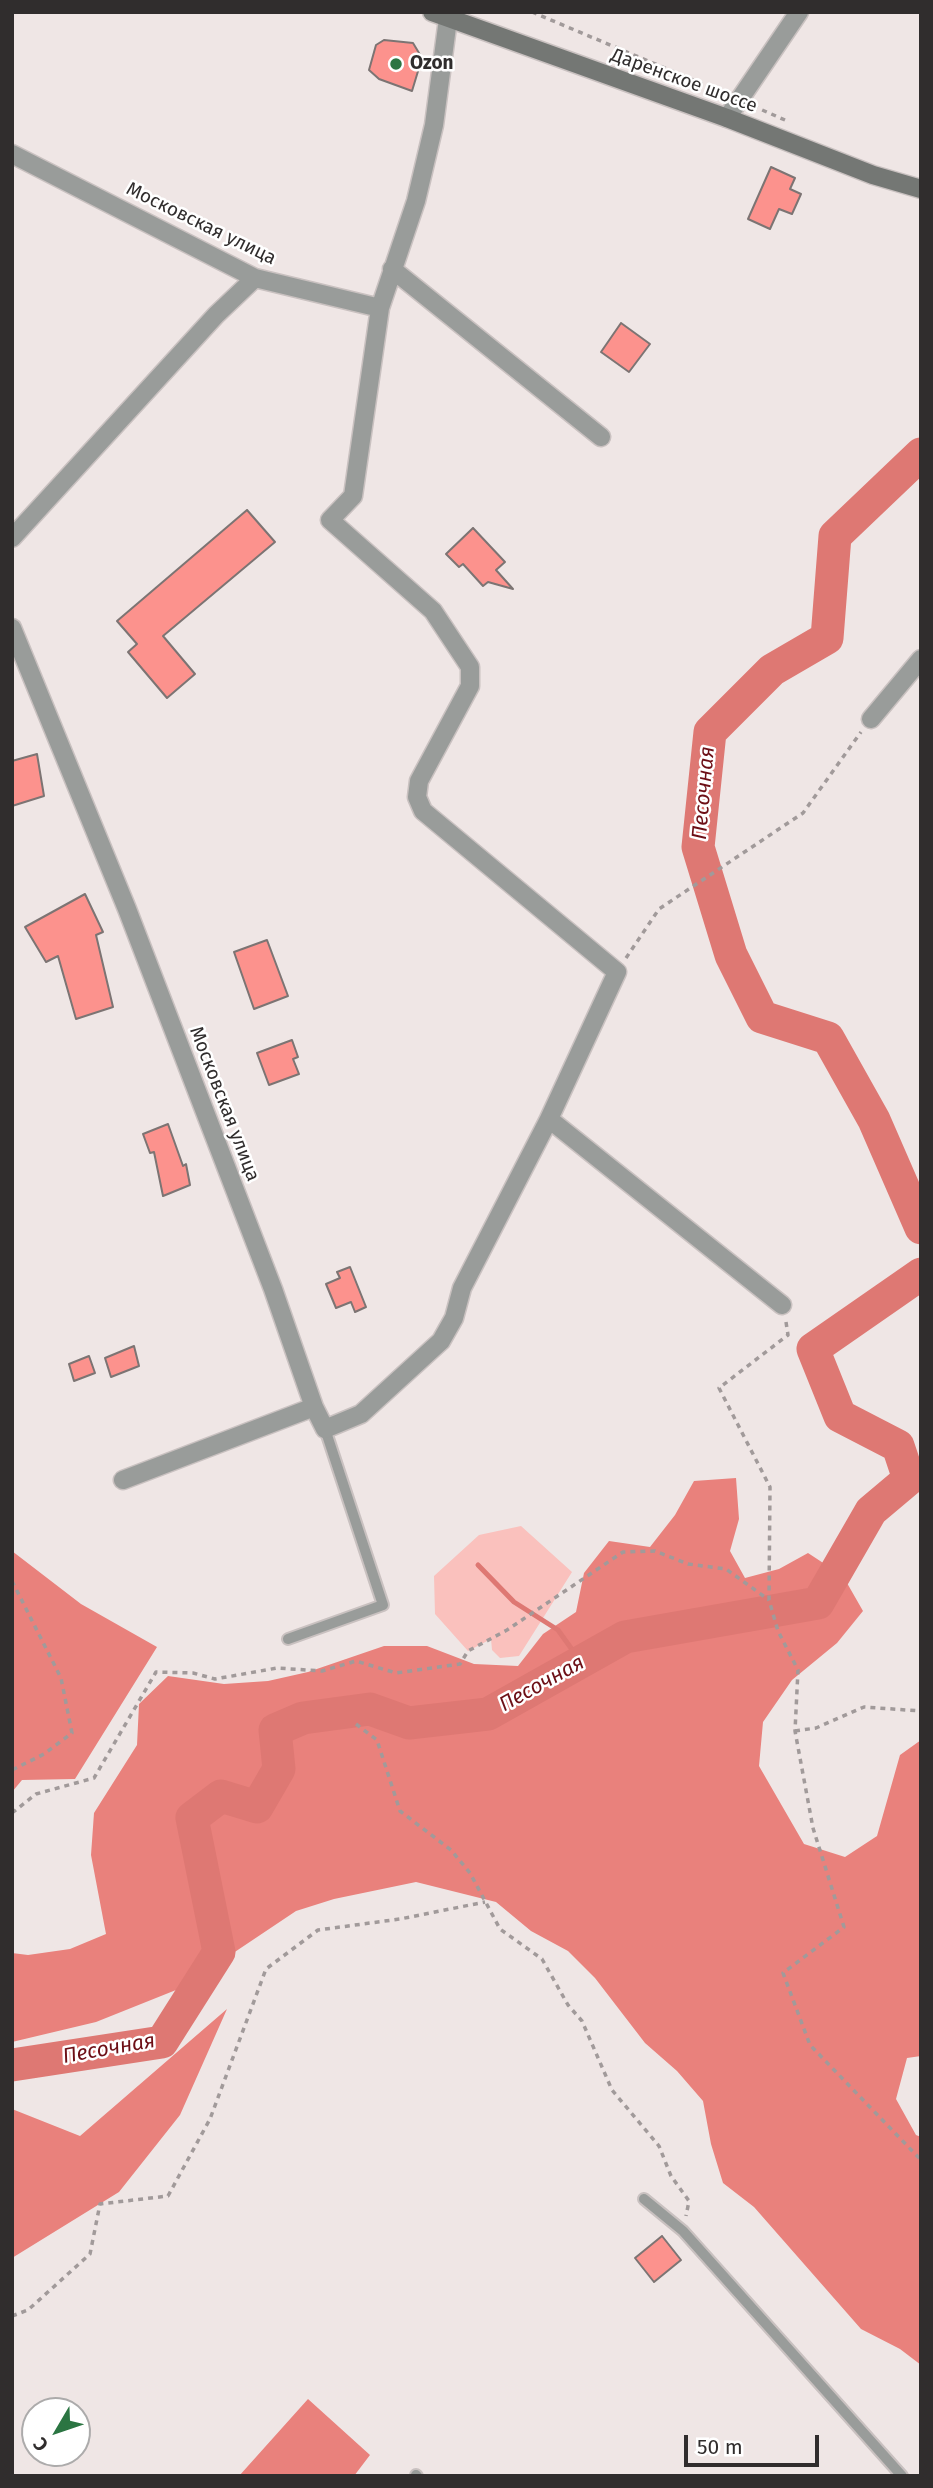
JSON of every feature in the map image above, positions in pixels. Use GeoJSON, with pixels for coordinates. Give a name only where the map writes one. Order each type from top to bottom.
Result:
{"type":"FeatureCollection","features":[{"type":"Feature","properties":{"kind":"main road","name":"Даренское шоссе"},"geometry":{"type":"LineString","coordinates":[[440,15],[727,118],[873,175],[921,189]]}},
{"type":"Feature","properties":{"kind":"street"},"geometry":{"type":"LineString","coordinates":[[727,118],[799,12]]}},
{"type":"Feature","properties":{"kind":"street"},"geometry":{"type":"LineString","coordinates":[[325,1429],[361,1414],[441,1341],[454,1318],[462,1288],[549,1119],[617,972],[423,811],[417,797],[419,781],[470,686],[470,667],[433,611],[331,520],[353,496],[380,308],[416,201],[434,125],[440,15]]}},
{"type":"Feature","properties":{"kind":"street","name":"Московская улица"},"geometry":{"type":"LineString","coordinates":[[12,154],[255,278],[380,308]]}},
{"type":"Feature","properties":{"kind":"street"},"geometry":{"type":"LineString","coordinates":[[392,269],[601,437]]}},
{"type":"Feature","properties":{"kind":"street"},"geometry":{"type":"LineString","coordinates":[[12,538],[216,315],[255,278]]}},
{"type":"Feature","properties":{"kind":"street","name":"Московская улица"},"geometry":{"type":"LineString","coordinates":[[12,628],[127,909],[273,1289],[314,1407],[325,1429]]}},
{"type":"Feature","properties":{"kind":"street"},"geometry":{"type":"LineString","coordinates":[[871,719],[921,659]]}},
{"type":"Feature","properties":{"kind":"street"},"geometry":{"type":"LineString","coordinates":[[549,1119],[782,1305]]}},
{"type":"Feature","properties":{"kind":"street"},"geometry":{"type":"LineString","coordinates":[[123,1480],[314,1407]]}},
{"type":"Feature","properties":{"kind":"lane"},"geometry":{"type":"LineString","coordinates":[[288,1639],[383,1605],[325,1429]]}},
{"type":"Feature","properties":{"kind":"lane"},"geometry":{"type":"LineString","coordinates":[[644,2199],[683,2231],[902,2476]]}},
{"type":"Feature","properties":{"kind":"path"},"geometry":{"type":"LineString","coordinates":[[617,972],[659,909],[803,813],[871,719]]}},
{"type":"Feature","properties":{"kind":"path"},"geometry":{"type":"LineString","coordinates":[[782,1305],[788,1335],[719,1388],[770,1488],[769,1600],[778,1631],[798,1670],[795,1731],[813,1828],[844,1927],[783,1973],[810,2045],[921,2160]]}},
{"type":"Feature","properties":{"kind":"path"},"geometry":{"type":"LineString","coordinates":[[12,1813],[36,1794],[94,1779],[156,1672],[193,1673],[215,1679],[276,1668],[322,1671],[356,1661],[396,1673],[460,1664],[468,1651],[507,1630],[623,1552],[655,1550],[688,1564],[726,1569],[769,1600]]}},
{"type":"Feature","properties":{"kind":"path"},"geometry":{"type":"LineString","coordinates":[[12,1581],[61,1678],[72,1733],[44,1754],[12,1770]]}},
{"type":"Feature","properties":{"kind":"path"},"geometry":{"type":"LineString","coordinates":[[795,1731],[816,1728],[864,1707],[921,1711]]}},
{"type":"Feature","properties":{"kind":"path"},"geometry":{"type":"LineString","coordinates":[[356,1724],[377,1741],[400,1811],[451,1850],[470,1873],[500,1929],[542,1959],[568,2005],[582,2021],[612,2090],[659,2146],[671,2176],[689,2201],[683,2231]]}},
{"type":"Feature","properties":{"kind":"path"},"geometry":{"type":"LineString","coordinates":[[12,2316],[28,2310],[90,2254],[100,2204],[168,2196],[210,2119],[266,1969],[318,1930],[400,1919],[485,1902]]}},
{"type":"Feature","properties":{"kind":"shaded area"},"geometry":{"type":"Polygon","coordinates":[[[736,1478],[739,1519],[730,1551],[745,1578],[779,1569],[808,1553],[843,1576],[863,1611],[837,1643],[792,1680],[763,1722],[759,1766],[804,1844],[845,1857],[877,1836],[900,1755],[921,1740],[921,2056],[907,2058],[896,2099],[916,2135],[921,2137],[921,2365],[900,2349],[861,2329],[754,2207],[723,2183],[711,2144],[703,2101],[677,2071],[645,2043],[595,1978],[568,1951],[531,1931],[496,1902],[416,1882],[334,1899],[296,1911],[181,1988],[96,2022],[12,2042],[12,1953],[28,1955],[70,1949],[106,1934],[91,1855],[94,1813],[137,1745],[139,1704],[168,1676],[224,1684],[268,1681],[308,1672],[384,1646],[427,1646],[474,1664],[518,1666],[543,1634],[576,1612],[584,1573],[609,1541],[650,1547],[675,1515],[694,1481],[736,1478]]]}},
{"type":"Feature","properties":{"kind":"shaded area"},"geometry":{"type":"Polygon","coordinates":[[[521,1526],[572,1572],[519,1656],[500,1658],[492,1650],[491,1639],[468,1651],[435,1614],[434,1576],[479,1535],[521,1526]]]}},
{"type":"Feature","properties":{"kind":"shaded area"},"geometry":{"type":"Polygon","coordinates":[[[12,1551],[81,1604],[157,1647],[75,1779],[22,1780],[12,1792],[12,1551]]]}},
{"type":"Feature","properties":{"kind":"shaded area"},"geometry":{"type":"Polygon","coordinates":[[[227,2009],[180,2115],[119,2192],[12,2258],[12,2109],[80,2136],[227,2009]]]}},
{"type":"Feature","properties":{"kind":"shaded area"},"geometry":{"type":"Polygon","coordinates":[[[308,2399],[370,2455],[354,2476],[239,2476],[308,2399]]]}},
{"type":"Feature","properties":{"kind":"building","name":"Ozon"},"geometry":{"type":"Polygon","coordinates":[[[384,40],[413,43],[422,58],[412,91],[379,79],[369,70],[376,45],[384,40]]]}},
{"type":"Feature","properties":{"kind":"building"},"geometry":{"type":"Polygon","coordinates":[[[771,167],[795,178],[790,189],[801,194],[792,214],[779,209],[770,229],[748,219],[771,167]]]}},
{"type":"Feature","properties":{"kind":"building"},"geometry":{"type":"Polygon","coordinates":[[[621,323],[650,344],[629,372],[601,352],[621,323]]]}},
{"type":"Feature","properties":{"kind":"building"},"geometry":{"type":"Polygon","coordinates":[[[247,510],[275,542],[163,636],[195,674],[167,698],[128,652],[137,644],[117,621],[247,510]]]}},
{"type":"Feature","properties":{"kind":"building"},"geometry":{"type":"Polygon","coordinates":[[[473,528],[505,562],[496,570],[513,589],[488,582],[483,586],[463,564],[459,567],[446,554],[473,528]]]}},
{"type":"Feature","properties":{"kind":"building"},"geometry":{"type":"Polygon","coordinates":[[[37,754],[44,796],[12,806],[12,761],[37,754]]]}},
{"type":"Feature","properties":{"kind":"building"},"geometry":{"type":"Polygon","coordinates":[[[85,894],[103,932],[96,935],[113,1007],[76,1019],[58,956],[46,962],[25,927],[85,894]]]}},
{"type":"Feature","properties":{"kind":"building"},"geometry":{"type":"Polygon","coordinates":[[[267,940],[288,996],[254,1009],[234,952],[267,940]]]}},
{"type":"Feature","properties":{"kind":"building"},"geometry":{"type":"Polygon","coordinates":[[[292,1040],[298,1057],[293,1059],[299,1074],[269,1085],[257,1053],[292,1040]]]}},
{"type":"Feature","properties":{"kind":"building"},"geometry":{"type":"Polygon","coordinates":[[[168,1124],[183,1166],[186,1164],[190,1185],[163,1196],[154,1152],[150,1153],[143,1134],[168,1124]]]}},
{"type":"Feature","properties":{"kind":"building"},"geometry":{"type":"Polygon","coordinates":[[[350,1267],[366,1307],[355,1312],[351,1302],[336,1308],[326,1284],[340,1278],[337,1272],[350,1267]]]}},
{"type":"Feature","properties":{"kind":"building"},"geometry":{"type":"Polygon","coordinates":[[[134,1346],[139,1366],[111,1377],[105,1358],[134,1346]]]}},
{"type":"Feature","properties":{"kind":"building"},"geometry":{"type":"Polygon","coordinates":[[[89,1356],[95,1373],[74,1381],[69,1364],[89,1356]]]}},
{"type":"Feature","properties":{"kind":"building"},"geometry":{"type":"Polygon","coordinates":[[[662,2236],[681,2260],[654,2282],[635,2258],[662,2236]]]}},
{"type":"Feature","properties":{"kind":"waterway","name":"Песочная"},"geometry":{"type":"LineString","coordinates":[[921,454],[835,536],[827,638],[772,670],[710,732],[698,847],[731,955],[762,1017],[828,1038],[874,1120],[921,1228]]}},
{"type":"Feature","properties":{"kind":"waterway","name":"Песочная"},"geometry":{"type":"LineString","coordinates":[[12,2065],[162,2042],[219,1952],[192,1818],[221,1796],[257,1807],[279,1769],[275,1730],[303,1718],[370,1709],[409,1723],[488,1714],[625,1637],[818,1603],[871,1511],[909,1479],[898,1446],[840,1416],[813,1349],[921,1274]]}},
{"type":"Feature","properties":{"kind":"waterway"},"geometry":{"type":"LineString","coordinates":[[478,1565],[514,1602],[558,1630],[581,1662]]}},
{"type":"Feature","properties":{"kind":"place","name":"Ozon"},"geometry":{"type":"Point","coordinates":[396,64]}}]}
